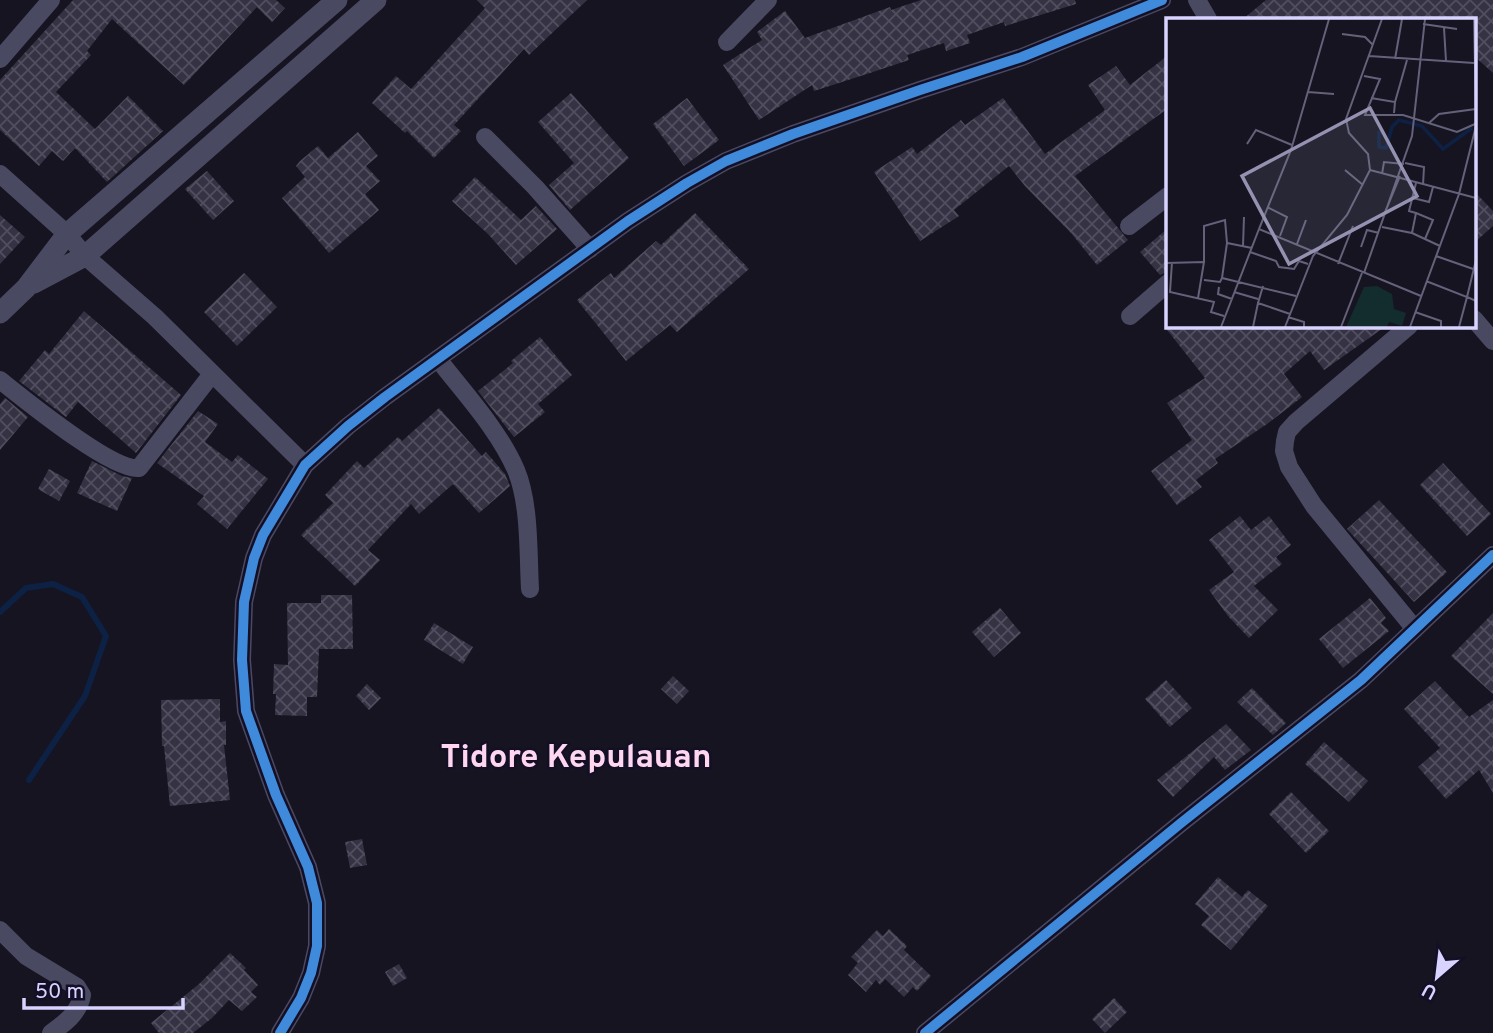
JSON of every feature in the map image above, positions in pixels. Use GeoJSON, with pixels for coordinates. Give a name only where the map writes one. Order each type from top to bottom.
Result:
{"type":"FeatureCollection","features":[{"type":"Feature","properties":{"kind":"street"},"geometry":{"type":"LineString","coordinates":[[0,313],[26,288],[68,234],[337,0]]}},
{"type":"Feature","properties":{"kind":"street"},"geometry":{"type":"LineString","coordinates":[[26,288],[85,256],[376,0]]}},
{"type":"Feature","properties":{"kind":"street"},"geometry":{"type":"LineString","coordinates":[[727,42],[768,0]]}},
{"type":"Feature","properties":{"kind":"street"},"geometry":{"type":"LineString","coordinates":[[280,1033],[306,985],[317,946],[317,903],[308,867],[276,795],[246,711],[241,621],[254,558],[263,535],[305,465],[348,426],[628,220],[726,161],[793,134],[1022,57],[1162,0]]}},
{"type":"Feature","properties":{"kind":"street"},"geometry":{"type":"LineString","coordinates":[[1196,0],[1207,18]]}},
{"type":"Feature","properties":{"kind":"street"},"geometry":{"type":"LineString","coordinates":[[0,59],[45,2]]}},
{"type":"Feature","properties":{"kind":"street"},"geometry":{"type":"LineString","coordinates":[[485,136],[590,249]]}},
{"type":"Feature","properties":{"kind":"street"},"geometry":{"type":"LineString","coordinates":[[0,174],[68,234],[85,256],[155,317],[305,465]]}},
{"type":"Feature","properties":{"kind":"street"},"geometry":{"type":"LineString","coordinates":[[1129,226],[1166,198]]}},
{"type":"Feature","properties":{"kind":"street"},"geometry":{"type":"LineString","coordinates":[[1130,316],[1166,284]]}},
{"type":"Feature","properties":{"kind":"street"},"geometry":{"type":"LineString","coordinates":[[1476,321],[1493,341]]}},
{"type":"Feature","properties":{"kind":"street"},"geometry":{"type":"LineString","coordinates":[[1408,327],[1296,422],[1287,432],[1284,451],[1289,467],[1314,506],[1415,629]]}},
{"type":"Feature","properties":{"kind":"street"},"geometry":{"type":"LineString","coordinates":[[438,359],[499,439],[517,472],[524,503],[530,589]]}},
{"type":"Feature","properties":{"kind":"street"},"geometry":{"type":"LineString","coordinates":[[0,380],[64,429],[114,461],[132,469],[139,468],[212,374]]}},
{"type":"Feature","properties":{"kind":"street"},"geometry":{"type":"LineString","coordinates":[[925,1033],[1171,831],[1361,680],[1493,555]]}},
{"type":"Feature","properties":{"kind":"street"},"geometry":{"type":"LineString","coordinates":[[0,930],[26,956],[77,987],[82,995],[81,1003],[68,1021],[51,1033]]}},
{"type":"Feature","properties":{"kind":"building"},"geometry":{"type":"Polygon","coordinates":[[[73,0],[276,0],[285,8],[272,22],[257,7],[184,85],[112,19],[87,51],[91,55],[56,92],[95,129],[128,96],[163,131],[107,182],[75,148],[63,161],[52,151],[39,166],[0,130],[0,80],[73,0]]]}},
{"type":"Feature","properties":{"kind":"building"},"geometry":{"type":"Polygon","coordinates":[[[477,0],[587,0],[529,55],[524,49],[454,125],[461,131],[434,158],[407,131],[405,133],[372,103],[396,76],[411,89],[485,8],[477,0]]]}},
{"type":"Feature","properties":{"kind":"building"},"geometry":{"type":"Polygon","coordinates":[[[921,0],[1075,0],[1076,4],[1005,26],[1004,22],[967,35],[970,43],[946,51],[944,43],[907,55],[909,60],[814,91],[812,85],[759,120],[723,65],[762,40],[757,32],[785,11],[805,38],[890,7],[891,10],[921,0]]]}},
{"type":"Feature","properties":{"kind":"building"},"geometry":{"type":"Polygon","coordinates":[[[1266,0],[1493,0],[1493,73],[1476,58],[1476,18],[1244,18],[1266,0]]]}},
{"type":"Feature","properties":{"kind":"building"},"geometry":{"type":"Polygon","coordinates":[[[1166,57],[1166,110],[1075,176],[1128,240],[1097,265],[1009,166],[954,210],[959,216],[920,241],[874,172],[912,147],[917,154],[961,120],[965,125],[1003,98],[1045,154],[1105,110],[1088,85],[1116,66],[1130,85],[1166,57]]]}},
{"type":"Feature","properties":{"kind":"building"},"geometry":{"type":"Polygon","coordinates":[[[571,93],[629,158],[570,210],[549,185],[574,163],[538,122],[571,93]]]}},
{"type":"Feature","properties":{"kind":"building"},"geometry":{"type":"Polygon","coordinates":[[[687,98],[719,140],[684,166],[653,124],[687,98]]]}},
{"type":"Feature","properties":{"kind":"building"},"geometry":{"type":"Polygon","coordinates":[[[358,132],[378,156],[366,166],[380,181],[365,194],[379,210],[329,253],[282,198],[305,177],[296,166],[300,161],[318,146],[328,158],[358,132]]]}},
{"type":"Feature","properties":{"kind":"building"},"geometry":{"type":"Polygon","coordinates":[[[207,171],[234,201],[213,220],[185,189],[207,171]]]}},
{"type":"Feature","properties":{"kind":"building"},"geometry":{"type":"Polygon","coordinates":[[[475,177],[521,220],[536,206],[557,229],[516,265],[488,234],[452,201],[475,177]]]}},
{"type":"Feature","properties":{"kind":"building"},"geometry":{"type":"Polygon","coordinates":[[[1476,193],[1493,211],[1493,226],[1476,241],[1476,193]]]}},
{"type":"Feature","properties":{"kind":"building"},"geometry":{"type":"Polygon","coordinates":[[[695,213],[749,269],[677,332],[670,325],[626,361],[577,300],[611,273],[614,278],[656,241],[661,245],[695,213]]]}},
{"type":"Feature","properties":{"kind":"building"},"geometry":{"type":"Polygon","coordinates":[[[0,215],[25,237],[0,264],[0,215]]]}},
{"type":"Feature","properties":{"kind":"building"},"geometry":{"type":"Polygon","coordinates":[[[1166,230],[1166,272],[1160,275],[1140,252],[1166,230]]]}},
{"type":"Feature","properties":{"kind":"building"},"geometry":{"type":"Polygon","coordinates":[[[244,273],[277,307],[237,346],[204,312],[244,273]]]}},
{"type":"Feature","properties":{"kind":"building"},"geometry":{"type":"Polygon","coordinates":[[[84,311],[181,395],[136,453],[78,402],[66,417],[19,381],[45,350],[49,354],[84,311]]]}},
{"type":"Feature","properties":{"kind":"building"},"geometry":{"type":"Polygon","coordinates":[[[1164,326],[1385,327],[1324,370],[1310,351],[1284,374],[1302,397],[1215,459],[1218,463],[1196,480],[1202,487],[1177,505],[1151,471],[1192,440],[1167,403],[1205,378],[1164,326]]]}},
{"type":"Feature","properties":{"kind":"building"},"geometry":{"type":"Polygon","coordinates":[[[540,337],[572,375],[538,404],[545,412],[514,437],[478,391],[540,337]]]}},
{"type":"Feature","properties":{"kind":"building"},"geometry":{"type":"Polygon","coordinates":[[[5,398],[28,417],[0,450],[0,404],[5,398]]]}},
{"type":"Feature","properties":{"kind":"building"},"geometry":{"type":"Polygon","coordinates":[[[439,408],[482,456],[486,452],[505,474],[510,486],[479,513],[453,484],[419,514],[411,504],[368,550],[380,560],[355,586],[301,535],[333,503],[325,495],[357,461],[364,468],[398,437],[402,441],[439,408]]]}},
{"type":"Feature","properties":{"kind":"building"},"geometry":{"type":"Polygon","coordinates":[[[198,411],[218,424],[205,442],[232,462],[238,455],[268,479],[227,529],[197,504],[204,496],[157,463],[198,411]]]}},
{"type":"Feature","properties":{"kind":"building"},"geometry":{"type":"Polygon","coordinates":[[[92,461],[132,478],[117,511],[77,493],[92,461]]]}},
{"type":"Feature","properties":{"kind":"building"},"geometry":{"type":"Polygon","coordinates":[[[1443,463],[1491,514],[1467,536],[1420,485],[1443,463]]]}},
{"type":"Feature","properties":{"kind":"building"},"geometry":{"type":"Polygon","coordinates":[[[49,469],[70,481],[59,501],[38,489],[49,469]]]}},
{"type":"Feature","properties":{"kind":"building"},"geometry":{"type":"Polygon","coordinates":[[[1379,500],[1447,572],[1414,602],[1347,529],[1379,500]]]}},
{"type":"Feature","properties":{"kind":"building"},"geometry":{"type":"Polygon","coordinates":[[[1240,516],[1251,530],[1269,516],[1291,545],[1276,557],[1282,564],[1254,586],[1278,610],[1249,638],[1209,590],[1234,572],[1209,540],[1240,516]]]}},
{"type":"Feature","properties":{"kind":"building"},"geometry":{"type":"Polygon","coordinates":[[[321,595],[352,595],[353,649],[319,649],[317,697],[307,697],[307,716],[275,715],[274,664],[288,665],[287,603],[321,603],[321,595]]]}},
{"type":"Feature","properties":{"kind":"building"},"geometry":{"type":"Polygon","coordinates":[[[1370,598],[1386,618],[1381,623],[1389,631],[1343,668],[1319,639],[1370,598]]]}},
{"type":"Feature","properties":{"kind":"building"},"geometry":{"type":"Polygon","coordinates":[[[1000,608],[1021,633],[994,657],[972,632],[1000,608]]]}},
{"type":"Feature","properties":{"kind":"building"},"geometry":{"type":"Polygon","coordinates":[[[1493,613],[1493,694],[1451,656],[1493,613]]]}},
{"type":"Feature","properties":{"kind":"building"},"geometry":{"type":"Polygon","coordinates":[[[434,623],[473,647],[463,664],[424,640],[434,623]]]}},
{"type":"Feature","properties":{"kind":"building"},"geometry":{"type":"Polygon","coordinates":[[[673,676],[689,691],[677,704],[661,689],[673,676]]]}},
{"type":"Feature","properties":{"kind":"building"},"geometry":{"type":"Polygon","coordinates":[[[1166,680],[1192,708],[1170,727],[1145,699],[1166,680]]]}},
{"type":"Feature","properties":{"kind":"building"},"geometry":{"type":"Polygon","coordinates":[[[1435,681],[1469,717],[1493,700],[1493,793],[1479,770],[1446,799],[1418,767],[1440,748],[1404,709],[1435,681]]]}},
{"type":"Feature","properties":{"kind":"building"},"geometry":{"type":"Polygon","coordinates":[[[367,684],[381,698],[369,710],[356,696],[367,684]]]}},
{"type":"Feature","properties":{"kind":"building"},"geometry":{"type":"Polygon","coordinates":[[[1252,688],[1286,723],[1273,735],[1237,702],[1252,688]]]}},
{"type":"Feature","properties":{"kind":"building"},"geometry":{"type":"Polygon","coordinates":[[[220,699],[220,722],[226,721],[224,745],[230,800],[170,806],[162,746],[161,700],[220,699]]]}},
{"type":"Feature","properties":{"kind":"building"},"geometry":{"type":"Polygon","coordinates":[[[1226,724],[1251,750],[1225,770],[1214,757],[1173,797],[1157,780],[1226,724]]]}},
{"type":"Feature","properties":{"kind":"building"},"geometry":{"type":"Polygon","coordinates":[[[1324,742],[1368,781],[1349,802],[1305,764],[1324,742]]]}},
{"type":"Feature","properties":{"kind":"building"},"geometry":{"type":"Polygon","coordinates":[[[1291,792],[1329,831],[1306,853],[1269,814],[1291,792]]]}},
{"type":"Feature","properties":{"kind":"building"},"geometry":{"type":"Polygon","coordinates":[[[362,839],[367,865],[350,868],[345,842],[362,839]]]}},
{"type":"Feature","properties":{"kind":"building"},"geometry":{"type":"Polygon","coordinates":[[[1218,877],[1242,897],[1248,890],[1268,906],[1231,950],[1201,925],[1209,916],[1195,904],[1218,877]]]}},
{"type":"Feature","properties":{"kind":"building"},"geometry":{"type":"Polygon","coordinates":[[[889,929],[907,946],[904,950],[931,976],[917,991],[913,987],[904,997],[885,979],[880,985],[876,980],[866,992],[848,975],[858,963],[851,957],[877,930],[883,936],[889,929]]]}},
{"type":"Feature","properties":{"kind":"building"},"geometry":{"type":"Polygon","coordinates":[[[230,953],[246,968],[244,970],[258,985],[251,992],[257,997],[242,1011],[229,1000],[193,1033],[159,1033],[151,1023],[199,984],[230,953]]]}},
{"type":"Feature","properties":{"kind":"building"},"geometry":{"type":"Polygon","coordinates":[[[399,964],[407,978],[393,986],[385,972],[399,964]]]}},
{"type":"Feature","properties":{"kind":"building"},"geometry":{"type":"Polygon","coordinates":[[[1114,998],[1127,1012],[1105,1033],[1092,1019],[1114,998]]]}},
{"type":"Feature","properties":{"kind":"waterway"},"geometry":{"type":"LineString","coordinates":[[0,612],[26,588],[53,584],[82,597],[106,636],[85,696],[29,780]]}},
{"type":"Feature","properties":{"kind":"cycle path"},"geometry":{"type":"LineString","coordinates":[[280,1033],[301,998],[311,973],[317,946],[317,903],[308,867],[276,795],[246,711],[242,660],[244,602],[254,558],[263,535],[305,465],[385,397],[628,221],[726,161],[793,134],[1022,57],[1162,0]]}},
{"type":"Feature","properties":{"kind":"cycle path"},"geometry":{"type":"LineString","coordinates":[[925,1033],[1181,823],[1361,680],[1493,555]]}},
{"type":"Feature","properties":{"kind":"district","name":"Tidore Kepulauan"},"geometry":{"type":"Point","coordinates":[576,759]}}]}
